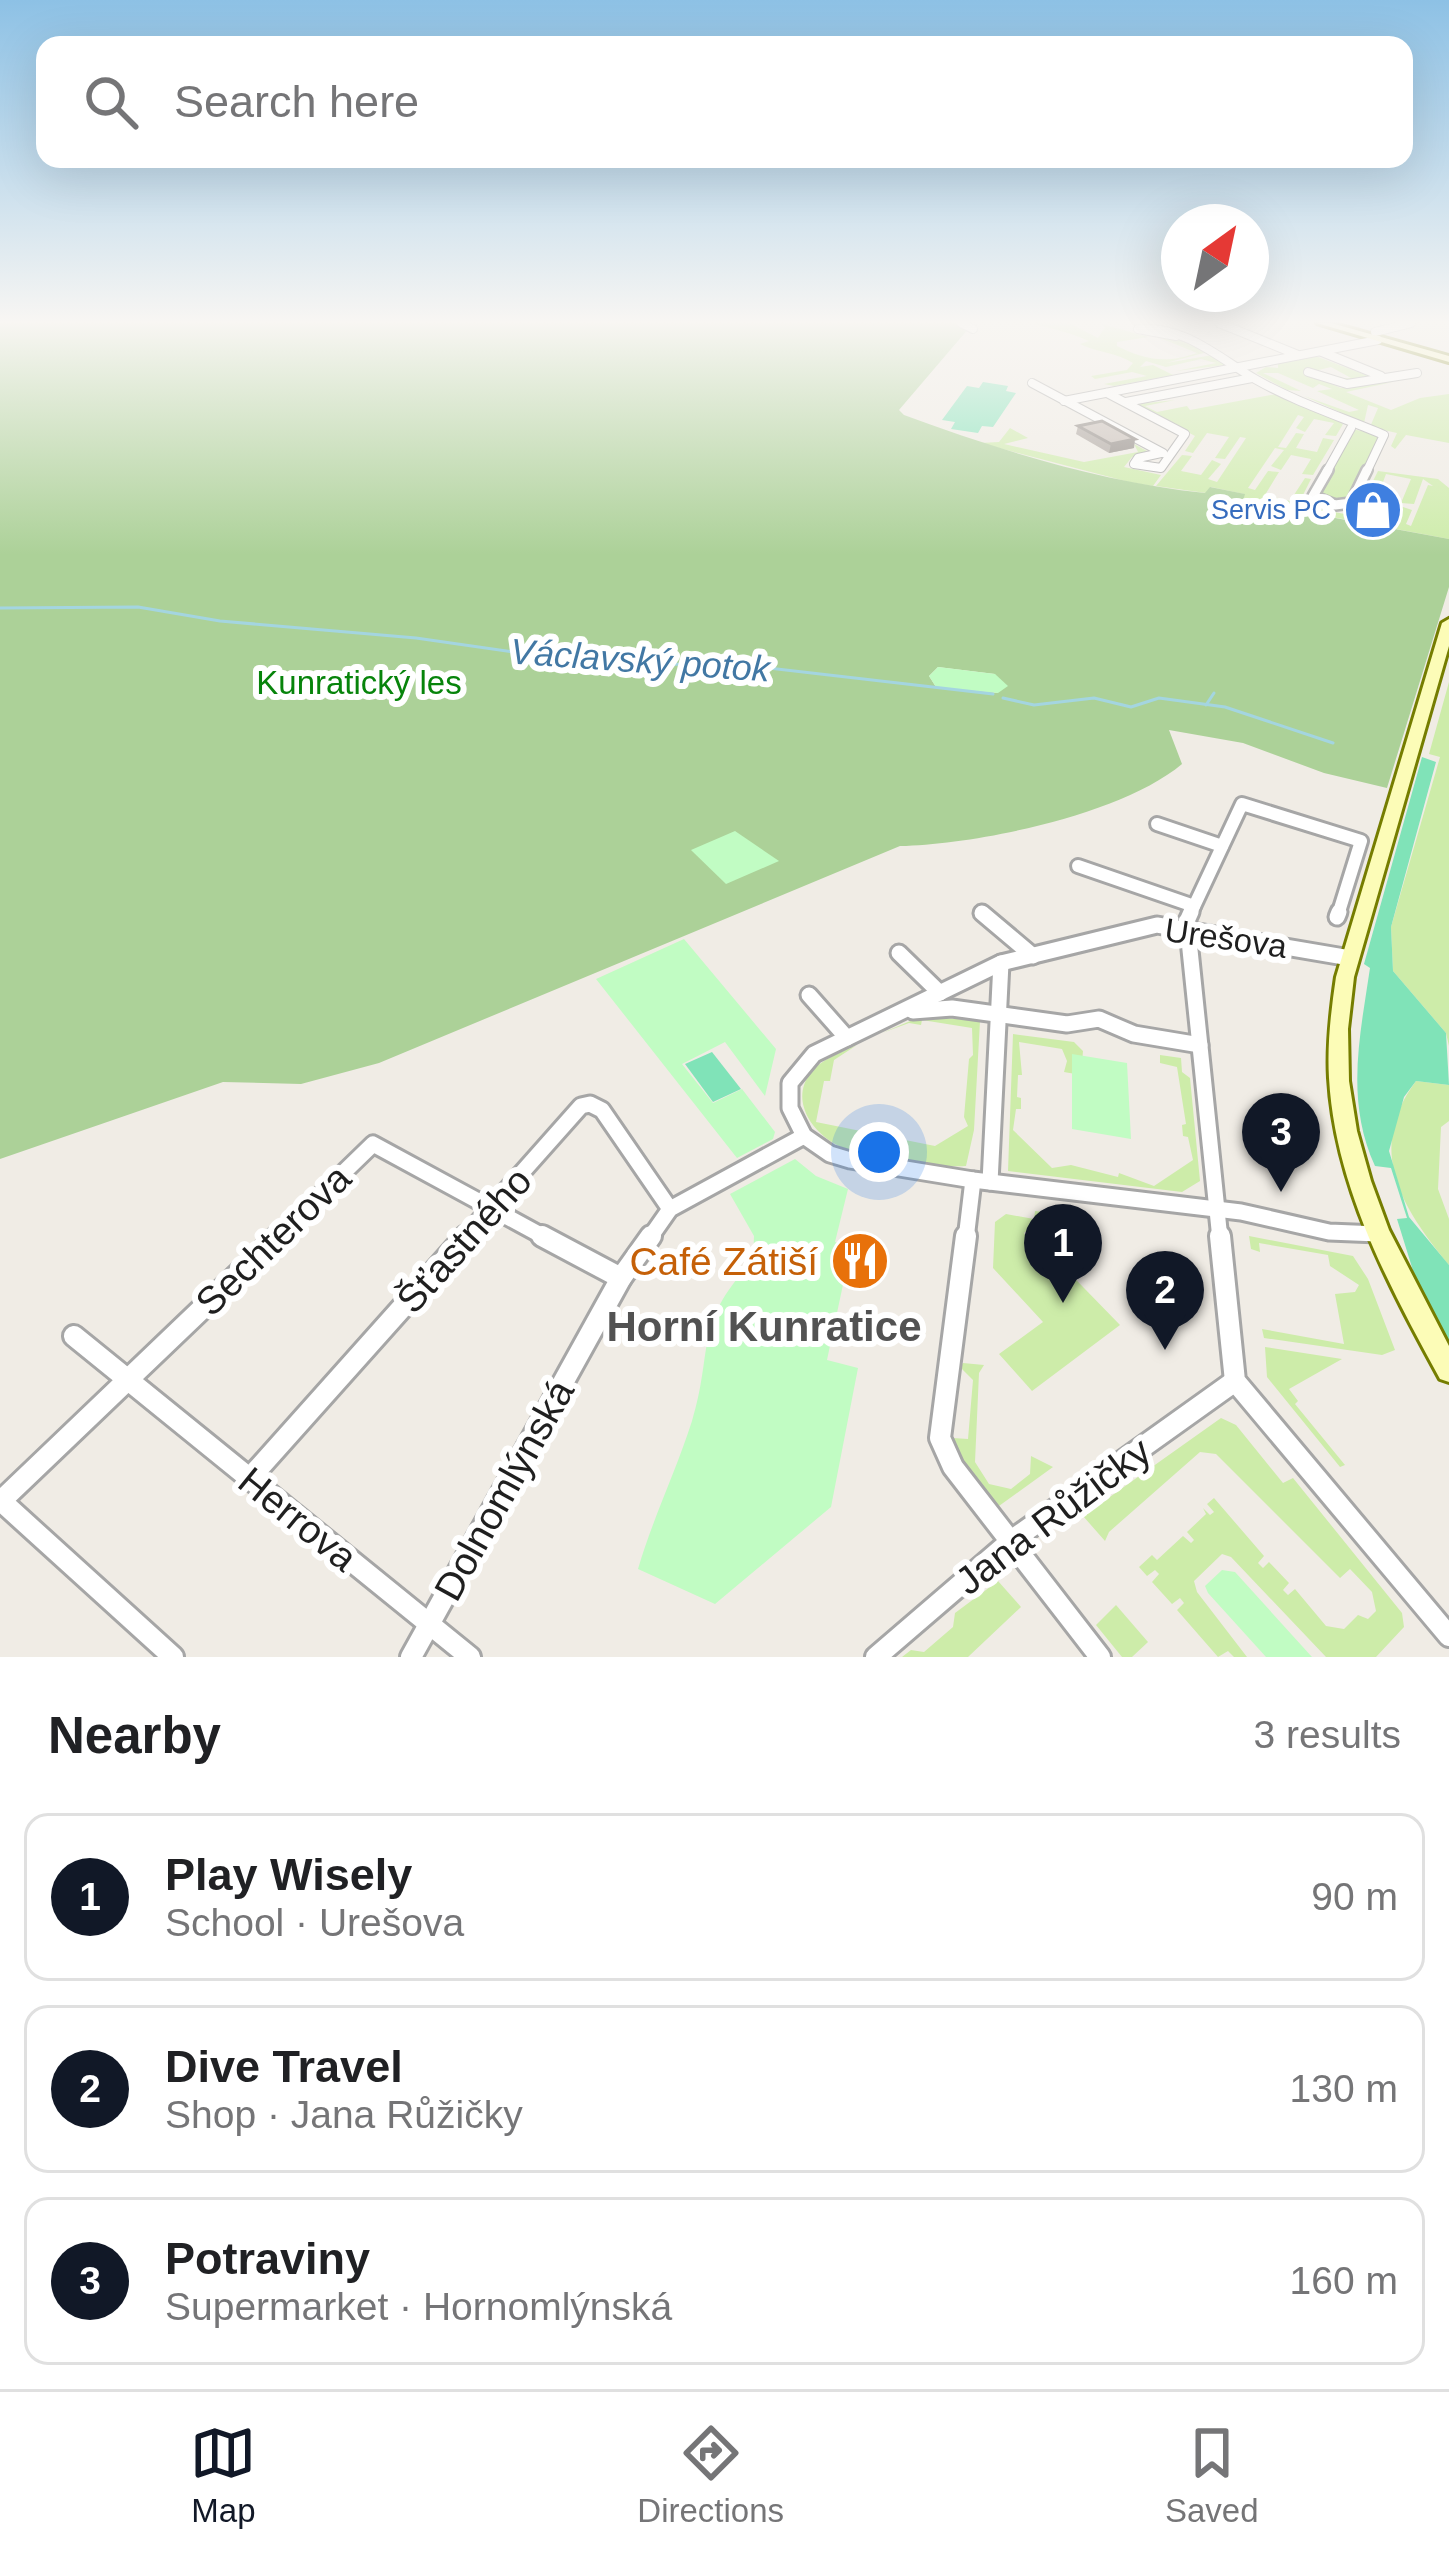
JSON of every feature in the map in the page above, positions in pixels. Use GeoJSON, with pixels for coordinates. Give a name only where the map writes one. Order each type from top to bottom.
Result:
{"type":"FeatureCollection","features":[{"type":"Feature","properties":{"kind":"street"},"geometry":{"type":"LineString","coordinates":[[1065,400],[1165,453],[1185,434],[1121,400]]}},
{"type":"Feature","properties":{"kind":"street"},"geometry":{"type":"LineString","coordinates":[[1125,402],[1134,400]]}},
{"type":"Feature","properties":{"kind":"street"},"geometry":{"type":"LineString","coordinates":[[1302,400],[1385,436],[1351,503],[1320,502],[1313,496],[1351,428]]}},
{"type":"Feature","properties":{"kind":"street"},"geometry":{"type":"LineString","coordinates":[[1342,418],[1351,428],[1371,429]]}},
{"type":"Feature","properties":{"kind":"street"},"geometry":{"type":"LineString","coordinates":[[1449,623],[1350,958],[1335,1035],[1336,1078],[1364,1196],[1378,1234],[1449,1370]]}},
{"type":"Feature","properties":{"kind":"street"},"geometry":{"type":"LineString","coordinates":[[1337,916],[1361,842],[1242,804],[1187,928],[1235,1381],[1449,1636]]}},
{"type":"Feature","properties":{"kind":"street"},"geometry":{"type":"LineString","coordinates":[[1156,824],[1222,846]]}},
{"type":"Feature","properties":{"kind":"street"},"geometry":{"type":"LineString","coordinates":[[1078,866],[1194,905]]}},
{"type":"Feature","properties":{"kind":"street"},"geometry":{"type":"LineString","coordinates":[[982,913],[1033,956]]}},
{"type":"Feature","properties":{"kind":"street","name":"Urešova"},"geometry":{"type":"LineString","coordinates":[[804,1136],[790,1108],[790,1082],[814,1054],[1001,963],[1157,925],[1350,958]]}},
{"type":"Feature","properties":{"kind":"street"},"geometry":{"type":"LineString","coordinates":[[899,953],[940,993]]}},
{"type":"Feature","properties":{"kind":"street"},"geometry":{"type":"LineString","coordinates":[[1001,963],[982,1181],[940,1438],[953,1467],[1100,1657]]}},
{"type":"Feature","properties":{"kind":"street"},"geometry":{"type":"LineString","coordinates":[[809,995],[847,1038]]}},
{"type":"Feature","properties":{"kind":"street"},"geometry":{"type":"LineString","coordinates":[[890,1018],[925,1008],[1067,1024],[1100,1019],[1134,1034],[1200,1045]]}},
{"type":"Feature","properties":{"kind":"street","name":"Šťastného"},"geometry":{"type":"LineString","coordinates":[[249,1479],[581,1106],[590,1103],[602,1110],[670,1209]]}},
{"type":"Feature","properties":{"kind":"street"},"geometry":{"type":"LineString","coordinates":[[804,1136],[830,1154],[850,1160],[1217,1209],[1301,1228],[1378,1234]]}},
{"type":"Feature","properties":{"kind":"street","name":"Dolnomlýnská"},"geometry":{"type":"LineString","coordinates":[[411,1657],[621,1278],[670,1209],[804,1136]]}},
{"type":"Feature","properties":{"kind":"street","name":"Sechterova"},"geometry":{"type":"LineString","coordinates":[[1,1501],[373,1144],[621,1278]]}},
{"type":"Feature","properties":{"kind":"street"},"geometry":{"type":"LineString","coordinates":[[74,1336],[126,1381]]}},
{"type":"Feature","properties":{"kind":"street","name":"Herrova"},"geometry":{"type":"LineString","coordinates":[[126,1381],[470,1657]]}},
{"type":"Feature","properties":{"kind":"street","name":"Jana Růžičky"},"geometry":{"type":"LineString","coordinates":[[875,1657],[1011,1541],[1235,1381]]}},
{"type":"Feature","properties":{"kind":"street"},"geometry":{"type":"LineString","coordinates":[[1,1501],[173,1657]]}},
{"type":"Feature","properties":{"kind":"green space","name":"Kunratický les"},"geometry":{"type":"Polygon","coordinates":[[[0,400],[907,400],[899,410],[904,415],[1090,473],[1205,493],[1210,487],[1245,494],[1243,501],[1449,539],[1449,587],[1387,788],[1324,773],[1243,743],[1169,730],[1182,764],[1156,782],[1087,812],[1007,833],[900,846],[379,1063],[301,1084],[223,1082],[0,1159],[0,400]],[[938,667],[929,676],[936,687],[998,693],[995,674],[938,667]]]}},
{"type":"Feature","properties":{"kind":"green space"},"geometry":{"type":"Polygon","coordinates":[[[956,400],[1011,400],[993,427],[982,426],[978,433],[951,429],[955,422],[942,420],[956,400]]]}},
{"type":"Feature","properties":{"kind":"green space"},"geometry":{"type":"Polygon","coordinates":[[[1173,400],[1145,406],[1157,412],[1187,406],[1190,410],[1242,400],[1296,400],[1343,424],[1336,436],[1325,435],[1334,423],[1314,419],[1305,432],[1296,428],[1304,417],[1298,415],[1278,447],[1286,448],[1296,433],[1304,434],[1296,448],[1317,452],[1323,438],[1334,440],[1313,475],[1302,474],[1311,459],[1291,455],[1281,470],[1271,466],[1284,450],[1275,448],[1248,488],[1255,490],[1268,471],[1279,472],[1265,495],[1290,501],[1305,478],[1311,479],[1298,505],[1355,516],[1368,499],[1377,501],[1368,517],[1392,522],[1400,506],[1412,510],[1406,524],[1411,526],[1428,485],[1433,486],[1423,479],[1414,504],[1401,503],[1411,479],[1386,474],[1377,498],[1366,495],[1378,471],[1438,479],[1449,488],[1449,539],[1242,500],[1244,494],[1211,487],[1206,493],[1156,486],[1182,455],[1192,456],[1181,471],[1201,475],[1212,460],[1221,464],[1208,479],[1217,482],[1246,438],[1240,437],[1225,459],[1215,458],[1229,437],[1207,433],[1193,453],[1185,451],[1195,436],[1136,404],[1173,400]]]}},
{"type":"Feature","properties":{"kind":"green space"},"geometry":{"type":"Polygon","coordinates":[[[1314,400],[1349,412],[1359,410],[1338,400],[1367,400],[1391,410],[1414,400],[1449,400],[1449,443],[1406,435],[1395,449],[1391,446],[1397,433],[1370,427],[1378,408],[1368,405],[1364,423],[1314,400]]]}},
{"type":"Feature","properties":{"kind":"green space"},"geometry":{"type":"Polygon","coordinates":[[[1010,428],[1028,438],[1004,444],[1084,462],[1138,452],[1134,444],[1147,451],[1132,457],[1124,467],[1161,475],[1153,486],[1129,482],[980,443],[999,442],[1010,428]]]}},
{"type":"Feature","properties":{"kind":"green space"},"geometry":{"type":"Polygon","coordinates":[[[1352,429],[1381,435],[1350,501],[1340,504],[1317,494],[1352,429]]]}},
{"type":"Feature","properties":{"kind":"green space"},"geometry":{"type":"Polygon","coordinates":[[[938,667],[995,674],[1008,686],[998,693],[936,687],[929,676],[938,667]]]}},
{"type":"Feature","properties":{"kind":"green space"},"geometry":{"type":"Polygon","coordinates":[[[1449,682],[1449,1046],[1446,1033],[1393,971],[1391,927],[1440,757],[1429,754],[1449,682]]]}},
{"type":"Feature","properties":{"kind":"green space"},"geometry":{"type":"Polygon","coordinates":[[[1422,757],[1436,762],[1391,927],[1393,971],[1446,1033],[1449,1085],[1416,1081],[1404,1097],[1389,1151],[1409,1217],[1449,1265],[1449,1346],[1415,1277],[1397,1219],[1407,1218],[1391,1168],[1375,1166],[1366,1141],[1358,1092],[1359,1043],[1370,968],[1364,964],[1422,757]]]}},
{"type":"Feature","properties":{"kind":"green space"},"geometry":{"type":"Polygon","coordinates":[[[735,831],[779,861],[726,884],[691,850],[735,831]]]}},
{"type":"Feature","properties":{"kind":"green space"},"geometry":{"type":"Polygon","coordinates":[[[684,939],[776,1049],[765,1096],[725,1042],[682,1064],[713,1103],[742,1089],[775,1132],[773,1139],[737,1158],[596,979],[684,939]]]}},
{"type":"Feature","properties":{"kind":"green space"},"geometry":{"type":"Polygon","coordinates":[[[922,1016],[980,1021],[974,1130],[966,1166],[905,1162],[844,1148],[822,1134],[806,1114],[803,1090],[807,1078],[830,1057],[857,1045],[834,1060],[830,1081],[824,1081],[816,1122],[935,1146],[968,1126],[964,1117],[972,1028],[922,1020],[921,1025],[909,1023],[882,1033],[922,1016]]]}},
{"type":"Feature","properties":{"kind":"green space"},"geometry":{"type":"Polygon","coordinates":[[[1013,1034],[1074,1042],[1083,1051],[1081,1075],[1064,1072],[1067,1061],[1062,1049],[1019,1042],[1022,1075],[1018,1075],[1017,1097],[1021,1109],[1016,1109],[1013,1130],[1052,1168],[1071,1165],[1118,1177],[1119,1173],[1154,1186],[1193,1160],[1188,1137],[1183,1136],[1182,1125],[1186,1124],[1177,1067],[1160,1063],[1160,1055],[1181,1058],[1182,1072],[1190,1078],[1200,1181],[1182,1192],[1008,1171],[1013,1034]]]}},
{"type":"Feature","properties":{"kind":"green space"},"geometry":{"type":"Polygon","coordinates":[[[712,1052],[741,1089],[713,1102],[685,1064],[712,1052]]]}},
{"type":"Feature","properties":{"kind":"green space"},"geometry":{"type":"Polygon","coordinates":[[[1072,1054],[1127,1063],[1131,1139],[1072,1129],[1072,1054]]]}},
{"type":"Feature","properties":{"kind":"green space"},"geometry":{"type":"Polygon","coordinates":[[[1416,1081],[1449,1085],[1449,1121],[1441,1127],[1438,1189],[1449,1219],[1449,1265],[1417,1222],[1396,1178],[1393,1131],[1416,1081]]]}},
{"type":"Feature","properties":{"kind":"green space"},"geometry":{"type":"Polygon","coordinates":[[[795,1159],[816,1176],[848,1189],[835,1242],[851,1247],[827,1360],[858,1368],[831,1507],[715,1604],[638,1569],[692,1421],[713,1320],[753,1261],[754,1236],[730,1194],[795,1159]]]}},
{"type":"Feature","properties":{"kind":"green space"},"geometry":{"type":"Polygon","coordinates":[[[1035,1211],[1069,1215],[1074,1233],[1058,1218],[1046,1226],[1040,1221],[1024,1233],[1041,1252],[1048,1251],[1120,1325],[1032,1391],[999,1354],[1043,1322],[993,1268],[995,1222],[1006,1214],[1034,1219],[1035,1211]]]}},
{"type":"Feature","properties":{"kind":"green space"},"geometry":{"type":"Polygon","coordinates":[[[1249,1236],[1353,1256],[1368,1279],[1395,1350],[1382,1355],[1264,1338],[1262,1329],[1344,1344],[1335,1294],[1355,1292],[1359,1285],[1330,1266],[1328,1255],[1259,1243],[1260,1252],[1251,1249],[1249,1236]]]}},
{"type":"Feature","properties":{"kind":"green space"},"geometry":{"type":"Polygon","coordinates":[[[1265,1347],[1342,1359],[1289,1389],[1298,1401],[1295,1404],[1345,1465],[1340,1467],[1267,1377],[1265,1347]]]}},
{"type":"Feature","properties":{"kind":"green space"},"geometry":{"type":"Polygon","coordinates":[[[963,1363],[984,1365],[979,1373],[975,1462],[989,1484],[1011,1489],[1030,1474],[1031,1456],[1053,1467],[992,1511],[952,1452],[953,1438],[968,1439],[973,1380],[960,1367],[963,1363]]]}},
{"type":"Feature","properties":{"kind":"green space"},"geometry":{"type":"Polygon","coordinates":[[[1221,1418],[1236,1425],[1283,1483],[1293,1478],[1402,1613],[1404,1627],[1376,1657],[1326,1657],[1231,1557],[1222,1554],[1194,1581],[1197,1592],[1247,1657],[1234,1657],[1228,1651],[1218,1657],[1177,1610],[1184,1603],[1180,1598],[1172,1604],[1152,1582],[1159,1574],[1155,1570],[1147,1576],[1139,1567],[1152,1555],[1157,1560],[1183,1536],[1191,1543],[1194,1540],[1187,1532],[1206,1514],[1203,1508],[1210,1515],[1214,1512],[1207,1504],[1214,1498],[1264,1556],[1258,1563],[1263,1568],[1269,1562],[1289,1583],[1283,1590],[1288,1595],[1295,1589],[1326,1626],[1344,1629],[1358,1615],[1368,1619],[1376,1611],[1372,1592],[1350,1569],[1340,1578],[1216,1454],[1200,1452],[1109,1532],[1105,1541],[1083,1516],[1221,1418]]]}},
{"type":"Feature","properties":{"kind":"green space"},"geometry":{"type":"Polygon","coordinates":[[[1222,1570],[1235,1572],[1312,1657],[1266,1657],[1208,1593],[1205,1586],[1222,1570]]]}},
{"type":"Feature","properties":{"kind":"green space"},"geometry":{"type":"Polygon","coordinates":[[[998,1581],[1021,1607],[968,1657],[902,1657],[911,1650],[924,1652],[953,1627],[955,1613],[998,1581]]]}},
{"type":"Feature","properties":{"kind":"green space"},"geometry":{"type":"Polygon","coordinates":[[[1116,1605],[1148,1642],[1132,1657],[1122,1657],[1096,1625],[1116,1605]]]}},
{"type":"Feature","properties":{"kind":"building"},"geometry":{"type":"Polygon","coordinates":[[[1102,421],[1135,439],[1111,444],[1078,426],[1102,421]]]}},
{"type":"Feature","properties":{"kind":"waterway","name":"Václavský potok"},"geometry":{"type":"LineString","coordinates":[[0,608],[138,607],[220,621],[416,638],[610,666],[725,663],[993,694]]}},
{"type":"Feature","properties":{"kind":"waterway"},"geometry":{"type":"LineString","coordinates":[[1206,704],[1214,693]]}},
{"type":"Feature","properties":{"kind":"waterway","name":"Václavský potok"},"geometry":{"type":"LineString","coordinates":[[1003,698],[1034,705],[1094,698],[1131,707],[1159,698],[1206,704]]}},
{"type":"Feature","properties":{"kind":"waterway"},"geometry":{"type":"LineString","coordinates":[[1206,704],[1333,743]]}},
{"type":"Feature","properties":{"kind":"place","name":"Servis PC"},"geometry":{"type":"Point","coordinates":[1373,510]}},
{"type":"Feature","properties":{"kind":"place","name":"Potraviny"},"geometry":{"type":"Point","coordinates":[1281,1192]}},
{"type":"Feature","properties":{"kind":"place","name":"Café Zátiší"},"geometry":{"type":"Point","coordinates":[860,1261]}},
{"type":"Feature","properties":{"kind":"place","name":"Play Wisely"},"geometry":{"type":"Point","coordinates":[1063,1303]}},
{"type":"Feature","properties":{"kind":"place","name":"Dive Travel"},"geometry":{"type":"Point","coordinates":[1165,1350]}},
{"type":"Feature","properties":{"kind":"district","name":"Horní Kunratice"},"geometry":{"type":"Point","coordinates":[764,1326]}}]}
